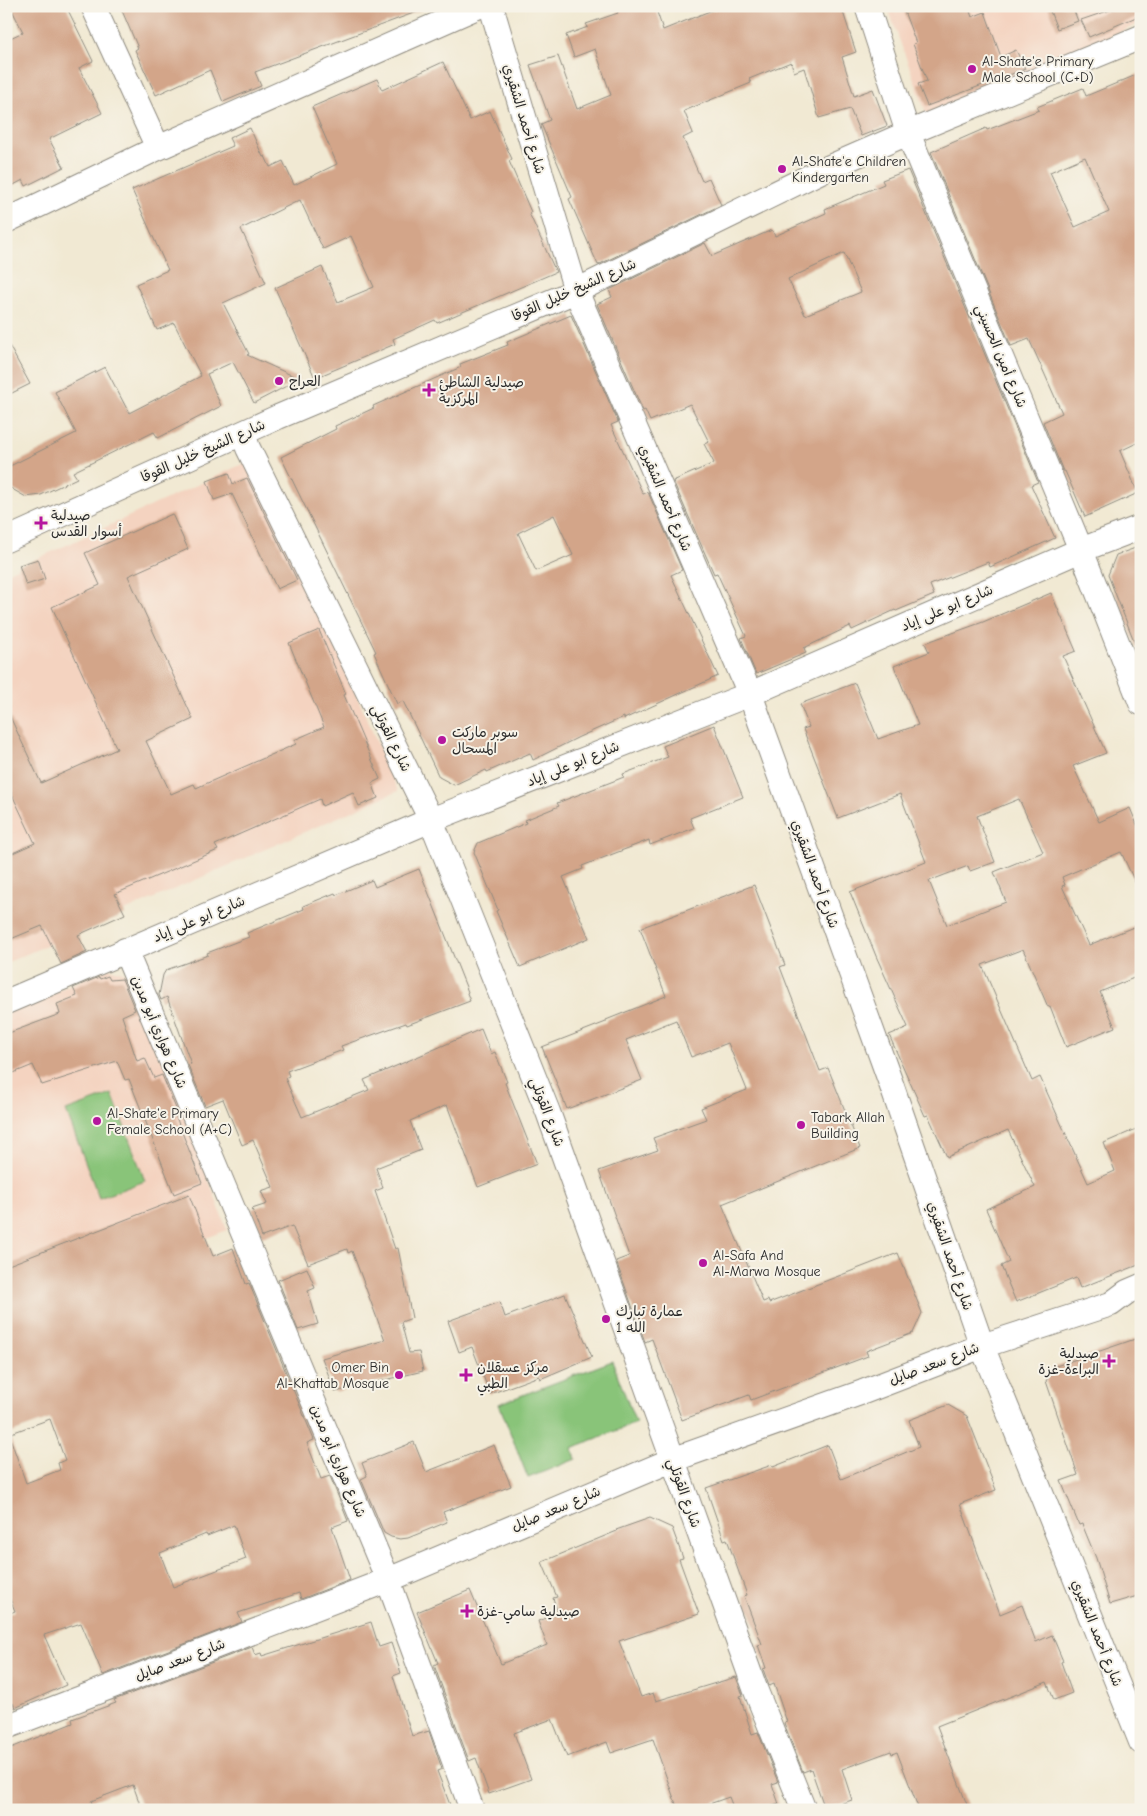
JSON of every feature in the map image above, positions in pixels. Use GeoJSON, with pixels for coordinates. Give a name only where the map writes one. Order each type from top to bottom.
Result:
{"type":"FeatureCollection","features":[{"type":"Feature","properties":{"kind":"street"},"geometry":{"type":"LineString","coordinates":[[93,6],[158,148]]}},
{"type":"Feature","properties":{"kind":"street"},"geometry":{"type":"LineString","coordinates":[[6,221],[158,148],[479,6]]}},
{"type":"Feature","properties":{"kind":"street","name":"شارع أحمد الشقيري"},"geometry":{"type":"LineString","coordinates":[[491,6],[576,291],[750,694],[889,1078],[982,1346],[1141,1742]]}},
{"type":"Feature","properties":{"kind":"street","name":"شارع أمين الحسيني"},"geometry":{"type":"LineString","coordinates":[[867,6],[908,133],[1081,550],[1141,703]]}},
{"type":"Feature","properties":{"kind":"street","name":"شارع الشيخ خليل القوقا"},"geometry":{"type":"LineString","coordinates":[[9,534],[243,434],[278,417],[576,291],[823,170],[1141,37]]}},
{"type":"Feature","properties":{"kind":"street","name":"شارع القوتلي"},"geometry":{"type":"LineString","coordinates":[[243,434],[248,448],[431,820],[548,1112],[756,1690],[804,1810]]}},
{"type":"Feature","properties":{"kind":"street","name":"شارع ابو على إياد"},"geometry":{"type":"LineString","coordinates":[[6,1002],[431,820],[750,694],[1081,550],[1141,527]]}},
{"type":"Feature","properties":{"kind":"street","name":"شارع هواري أبو مدين"},"geometry":{"type":"LineString","coordinates":[[125,950],[388,1580],[472,1810]]}},
{"type":"Feature","properties":{"kind":"street","name":"شارع سعد صايل"},"geometry":{"type":"LineString","coordinates":[[6,1727],[388,1580],[672,1460],[863,1392],[982,1346],[1111,1304],[1127,1292],[1141,1286]]}},
{"type":"Feature","properties":{"kind":"street","name":"شارع سعد صايل"},"geometry":{"type":"LineString","coordinates":[[1111,1304],[1128,1307],[1141,1304]]}},
{"type":"Feature","properties":{"kind":"shaded area","name":"Al-Shate'e Primary Male School (C+D)"},"geometry":{"type":"Polygon","coordinates":[[[887,6],[1141,6],[1141,23],[927,115],[887,6]]]}},
{"type":"Feature","properties":{"kind":"shaded area"},"geometry":{"type":"Polygon","coordinates":[[[247,462],[321,613],[398,791],[6,963],[6,573],[247,462]]]}},
{"type":"Feature","properties":{"kind":"shaded area","name":"Al-Shate'e Primary Female School (A+C)"},"geometry":{"type":"Polygon","coordinates":[[[109,968],[135,976],[227,1230],[6,1317],[6,1013],[109,968]]]}},
{"type":"Feature","properties":{"kind":"green space"},"geometry":{"type":"Polygon","coordinates":[[[112,1094],[145,1181],[99,1198],[66,1111],[112,1094]]]}},
{"type":"Feature","properties":{"kind":"green space"},"geometry":{"type":"Polygon","coordinates":[[[612,1361],[636,1423],[572,1448],[576,1459],[528,1478],[499,1404],[612,1361]]]}},
{"type":"Feature","properties":{"kind":"building"},"geometry":{"type":"Polygon","coordinates":[[[10,6],[66,6],[93,61],[79,68],[102,113],[49,139],[64,167],[26,186],[23,180],[6,189],[6,40],[23,32],[10,6]]]}},
{"type":"Feature","properties":{"kind":"building"},"geometry":{"type":"Polygon","coordinates":[[[120,6],[427,6],[427,8],[255,72],[261,86],[223,102],[210,70],[156,95],[135,50],[138,48],[120,6]]]}},
{"type":"Feature","properties":{"kind":"building"},"geometry":{"type":"Polygon","coordinates":[[[615,6],[655,6],[663,30],[722,6],[841,6],[856,52],[842,57],[854,96],[873,89],[887,126],[861,136],[850,109],[819,118],[804,68],[794,72],[791,62],[749,79],[751,83],[684,111],[693,133],[683,138],[702,181],[709,178],[721,205],[598,265],[569,199],[572,197],[541,124],[550,120],[530,65],[558,56],[577,109],[611,95],[595,49],[574,57],[566,35],[588,27],[586,24],[618,13],[615,6]]]}},
{"type":"Feature","properties":{"kind":"building"},"geometry":{"type":"Polygon","coordinates":[[[902,6],[968,6],[972,17],[985,12],[1001,57],[1016,50],[1025,69],[927,106],[918,84],[927,81],[913,44],[916,43],[902,6]]]}},
{"type":"Feature","properties":{"kind":"building"},"geometry":{"type":"Polygon","coordinates":[[[1048,6],[1072,6],[1078,21],[1057,29],[1048,6]]]}},
{"type":"Feature","properties":{"kind":"building"},"geometry":{"type":"Polygon","coordinates":[[[1122,6],[1138,6],[1141,15],[1089,37],[1081,20],[1122,6]]]}},
{"type":"Feature","properties":{"kind":"building"},"geometry":{"type":"Polygon","coordinates":[[[443,62],[470,120],[490,111],[512,159],[509,161],[531,212],[529,213],[556,272],[437,323],[435,320],[393,339],[395,344],[315,378],[275,288],[322,267],[338,302],[374,287],[351,236],[323,249],[300,200],[241,229],[266,283],[223,303],[249,354],[247,355],[300,379],[254,403],[233,362],[207,374],[221,406],[158,438],[154,432],[73,472],[77,478],[41,495],[26,497],[6,483],[6,468],[76,433],[55,392],[105,367],[129,413],[201,376],[174,323],[157,330],[136,284],[168,270],[132,190],[233,146],[229,138],[250,128],[263,157],[265,156],[270,167],[283,161],[294,185],[337,164],[312,107],[377,79],[382,90],[443,62]]]}},
{"type":"Feature","properties":{"kind":"building"},"geometry":{"type":"Polygon","coordinates":[[[1141,73],[1141,441],[1120,451],[1138,493],[1085,517],[1065,471],[1063,471],[1043,422],[1062,413],[1029,339],[1011,346],[931,152],[986,128],[987,130],[1039,110],[1037,107],[1083,88],[1086,96],[1141,73]],[[1085,157],[1050,172],[1075,227],[1109,212],[1085,157]]]}},
{"type":"Feature","properties":{"kind":"building"},"geometry":{"type":"Polygon","coordinates":[[[908,170],[1038,482],[1031,485],[1055,538],[990,567],[988,562],[930,585],[934,595],[895,610],[852,630],[850,626],[804,648],[806,653],[756,674],[741,638],[746,636],[717,573],[714,574],[673,481],[714,463],[704,444],[709,442],[690,404],[650,421],[645,410],[643,411],[597,304],[612,297],[609,290],[705,243],[712,256],[772,230],[775,236],[826,213],[825,209],[884,184],[882,180],[908,170]],[[844,253],[788,279],[805,315],[861,292],[844,253]]]}},
{"type":"Feature","properties":{"kind":"building"},"geometry":{"type":"Polygon","coordinates":[[[571,315],[618,422],[611,425],[643,494],[648,492],[682,570],[671,575],[718,676],[624,719],[624,717],[579,737],[533,760],[530,753],[454,785],[439,777],[403,701],[397,704],[374,653],[376,652],[281,457],[336,429],[335,426],[374,408],[373,406],[461,367],[460,364],[508,345],[507,342],[571,315]],[[554,515],[518,533],[536,571],[573,555],[554,515]]]}},
{"type":"Feature","properties":{"kind":"building"},"geometry":{"type":"Polygon","coordinates":[[[6,340],[30,384],[6,396],[6,340]]]}},
{"type":"Feature","properties":{"kind":"building"},"geometry":{"type":"Polygon","coordinates":[[[229,473],[233,484],[247,478],[297,580],[277,589],[232,494],[214,500],[207,481],[229,473]]]}},
{"type":"Feature","properties":{"kind":"building"},"geometry":{"type":"Polygon","coordinates":[[[172,514],[188,549],[128,576],[193,719],[146,741],[171,794],[194,784],[196,788],[296,744],[294,740],[324,727],[289,643],[319,630],[380,779],[372,783],[378,798],[359,806],[353,792],[322,806],[320,799],[215,845],[218,850],[115,894],[125,914],[78,935],[87,952],[61,964],[42,926],[6,941],[6,856],[35,843],[6,782],[6,708],[41,783],[117,749],[52,607],[100,585],[85,553],[172,514]]]}},
{"type":"Feature","properties":{"kind":"building"},"geometry":{"type":"Polygon","coordinates":[[[1141,546],[1140,656],[1108,575],[1116,555],[1141,546]]]}},
{"type":"Feature","properties":{"kind":"building"},"geometry":{"type":"Polygon","coordinates":[[[38,559],[45,579],[26,585],[19,565],[38,559]]]}},
{"type":"Feature","properties":{"kind":"building"},"geometry":{"type":"Polygon","coordinates":[[[1051,593],[1076,651],[1063,656],[1106,753],[1073,766],[1099,822],[1130,808],[1141,834],[1141,895],[1121,852],[1062,877],[1065,885],[1062,886],[1089,945],[1141,924],[1141,975],[1100,992],[1115,1027],[1066,1047],[1050,1006],[1048,1007],[1023,949],[982,965],[1032,1081],[1040,1077],[1088,1183],[1115,1171],[1104,1143],[1141,1127],[1141,1264],[1080,1288],[1076,1278],[1016,1302],[1001,1266],[1009,1262],[986,1209],[1035,1187],[1008,1130],[947,1157],[928,1115],[925,1116],[889,1035],[908,1027],[850,892],[926,862],[900,794],[838,818],[803,729],[809,727],[800,704],[855,683],[878,739],[918,725],[894,666],[929,652],[925,643],[983,622],[1051,593]],[[1019,799],[977,816],[995,862],[970,871],[968,866],[929,881],[947,925],[1006,902],[994,872],[1043,852],[1019,799]]]}},
{"type":"Feature","properties":{"kind":"building"},"geometry":{"type":"Polygon","coordinates":[[[714,725],[743,797],[690,818],[694,828],[650,845],[649,840],[582,866],[583,869],[563,877],[589,938],[520,967],[474,852],[478,843],[526,823],[525,820],[559,806],[557,803],[624,777],[623,774],[668,757],[663,746],[714,725]]]}},
{"type":"Feature","properties":{"kind":"building"},"geometry":{"type":"Polygon","coordinates":[[[419,869],[470,1001],[407,1025],[406,1023],[341,1046],[343,1050],[287,1071],[289,1076],[285,1078],[302,1117],[369,1090],[364,1080],[481,1029],[491,1054],[495,1052],[507,1082],[505,1083],[537,1164],[478,1187],[447,1105],[410,1121],[421,1150],[376,1168],[383,1188],[375,1191],[395,1249],[398,1248],[412,1318],[401,1322],[409,1353],[419,1352],[423,1371],[335,1392],[322,1358],[385,1340],[352,1251],[348,1253],[347,1249],[308,1264],[292,1226],[262,1237],[252,1209],[267,1204],[261,1191],[273,1187],[253,1140],[242,1145],[223,1099],[205,1106],[188,1065],[191,1064],[167,997],[161,1000],[159,995],[163,975],[166,970],[208,955],[207,953],[249,937],[247,933],[304,909],[303,906],[335,893],[336,895],[372,880],[375,887],[419,869]]]}},
{"type":"Feature","properties":{"kind":"building"},"geometry":{"type":"Polygon","coordinates":[[[754,885],[785,965],[780,967],[820,1071],[828,1068],[860,1148],[722,1204],[763,1302],[768,1300],[769,1303],[898,1253],[922,1313],[913,1333],[866,1351],[868,1356],[751,1400],[749,1395],[682,1420],[652,1339],[645,1342],[616,1261],[629,1256],[599,1171],[658,1150],[653,1138],[706,1119],[701,1108],[747,1090],[728,1043],[691,1057],[676,1020],[626,1040],[642,1080],[567,1109],[542,1047],[666,996],[640,928],[754,885]]]}},
{"type":"Feature","properties":{"kind":"building"},"geometry":{"type":"Polygon","coordinates":[[[108,976],[110,980],[122,979],[135,1010],[122,1016],[137,1061],[145,1058],[154,1078],[162,1075],[179,1116],[176,1117],[202,1183],[174,1194],[129,1079],[125,1080],[117,1061],[42,1085],[33,1065],[11,1074],[6,1063],[6,1034],[60,1014],[57,1004],[77,996],[73,988],[99,977],[100,979],[108,976]]]}},
{"type":"Feature","properties":{"kind":"building"},"geometry":{"type":"Polygon","coordinates":[[[189,1195],[213,1256],[233,1248],[246,1284],[249,1283],[314,1440],[307,1443],[321,1479],[330,1476],[348,1521],[332,1527],[350,1580],[301,1599],[299,1593],[238,1613],[242,1622],[103,1675],[81,1623],[44,1635],[66,1685],[15,1708],[13,1703],[6,1706],[6,1615],[15,1611],[6,1590],[6,1435],[6,1266],[189,1195]],[[50,1419],[6,1435],[9,1435],[26,1483],[60,1470],[58,1463],[65,1460],[50,1419]],[[234,1525],[160,1553],[173,1587],[246,1559],[234,1525]]]}},
{"type":"Feature","properties":{"kind":"building"},"geometry":{"type":"Polygon","coordinates":[[[307,1268],[315,1288],[308,1291],[318,1324],[298,1330],[278,1280],[307,1268]]]}},
{"type":"Feature","properties":{"kind":"building"},"geometry":{"type":"Polygon","coordinates":[[[565,1294],[592,1357],[540,1379],[539,1376],[490,1394],[472,1347],[459,1352],[448,1321],[500,1302],[505,1317],[565,1294]]]}},
{"type":"Feature","properties":{"kind":"building"},"geometry":{"type":"Polygon","coordinates":[[[1141,1337],[1141,1595],[1110,1604],[1096,1558],[1082,1524],[1079,1525],[1061,1481],[1078,1475],[1046,1381],[1053,1367],[1141,1337]]]}},
{"type":"Feature","properties":{"kind":"building"},"geometry":{"type":"Polygon","coordinates":[[[948,1405],[967,1416],[996,1490],[960,1504],[1000,1614],[1022,1605],[1036,1642],[1052,1635],[1063,1661],[1061,1662],[1072,1693],[1054,1700],[1047,1682],[937,1726],[969,1810],[919,1810],[897,1752],[892,1754],[891,1751],[842,1769],[852,1800],[825,1809],[811,1769],[803,1772],[784,1723],[787,1722],[774,1684],[769,1686],[763,1669],[766,1668],[758,1645],[762,1644],[744,1596],[747,1595],[727,1539],[724,1540],[706,1488],[772,1465],[773,1467],[828,1445],[841,1479],[919,1447],[909,1420],[948,1405]]]}},
{"type":"Feature","properties":{"kind":"building"},"geometry":{"type":"Polygon","coordinates":[[[414,1442],[426,1472],[494,1445],[511,1486],[443,1512],[447,1522],[408,1538],[391,1537],[384,1533],[361,1479],[367,1476],[362,1463],[414,1442]]]}},
{"type":"Feature","properties":{"kind":"building"},"geometry":{"type":"Polygon","coordinates":[[[650,1518],[672,1528],[683,1558],[679,1559],[699,1614],[619,1641],[641,1697],[653,1693],[656,1701],[736,1677],[743,1695],[740,1696],[752,1734],[758,1732],[778,1782],[772,1784],[779,1804],[761,1810],[734,1810],[729,1797],[692,1810],[678,1810],[653,1739],[611,1753],[607,1742],[567,1757],[552,1719],[514,1733],[531,1779],[489,1794],[476,1758],[469,1761],[434,1665],[438,1663],[417,1612],[470,1590],[501,1664],[547,1645],[538,1621],[558,1614],[553,1598],[557,1597],[542,1562],[616,1530],[650,1518]]]}},
{"type":"Feature","properties":{"kind":"building"},"geometry":{"type":"Polygon","coordinates":[[[371,1622],[379,1647],[391,1643],[401,1673],[393,1676],[412,1736],[429,1731],[442,1769],[437,1771],[452,1810],[142,1810],[133,1785],[91,1801],[95,1810],[6,1810],[6,1750],[73,1723],[72,1719],[116,1703],[114,1700],[252,1647],[255,1655],[261,1653],[262,1656],[371,1622]]]}},
{"type":"Feature","properties":{"kind":"place","name":"Al-Shate'e Primary Male School (C+D)"},"geometry":{"type":"Point","coordinates":[972,69]}},
{"type":"Feature","properties":{"kind":"place","name":"Al-Shate'e Children Kindergarten"},"geometry":{"type":"Point","coordinates":[782,169]}},
{"type":"Feature","properties":{"kind":"place","name":"العراج"},"geometry":{"type":"Point","coordinates":[279,381]}},
{"type":"Feature","properties":{"kind":"place","name":"صيدلية الشاطئ المركزية"},"geometry":{"type":"Point","coordinates":[429,390]}},
{"type":"Feature","properties":{"kind":"place","name":"صيدلية أسوار القدس"},"geometry":{"type":"Point","coordinates":[41,523]}},
{"type":"Feature","properties":{"kind":"place","name":"سوبر ماركت المسحال"},"geometry":{"type":"Point","coordinates":[442,740]}},
{"type":"Feature","properties":{"kind":"place","name":"Al-Shate'e Primary Female School (A+C)"},"geometry":{"type":"Point","coordinates":[97,1121]}},
{"type":"Feature","properties":{"kind":"place","name":"Tabark Allah Building"},"geometry":{"type":"Point","coordinates":[801,1125]}},
{"type":"Feature","properties":{"kind":"place","name":"Al-Safa And Al-Marwa Mosque"},"geometry":{"type":"Point","coordinates":[703,1263]}},
{"type":"Feature","properties":{"kind":"place","name":"عمارة تبارك الله 1"},"geometry":{"type":"Point","coordinates":[606,1319]}},
{"type":"Feature","properties":{"kind":"place","name":"صيدلية البراءة-غزة"},"geometry":{"type":"Point","coordinates":[1109,1361]}},
{"type":"Feature","properties":{"kind":"place","name":"Omer Bin Al-Khattab Mosque"},"geometry":{"type":"Point","coordinates":[399,1375]}},
{"type":"Feature","properties":{"kind":"place","name":"مركز عسقلان الطبي"},"geometry":{"type":"Point","coordinates":[466,1375]}},
{"type":"Feature","properties":{"kind":"place","name":"صيدلية سامي-غزة"},"geometry":{"type":"Point","coordinates":[467,1611]}}]}
